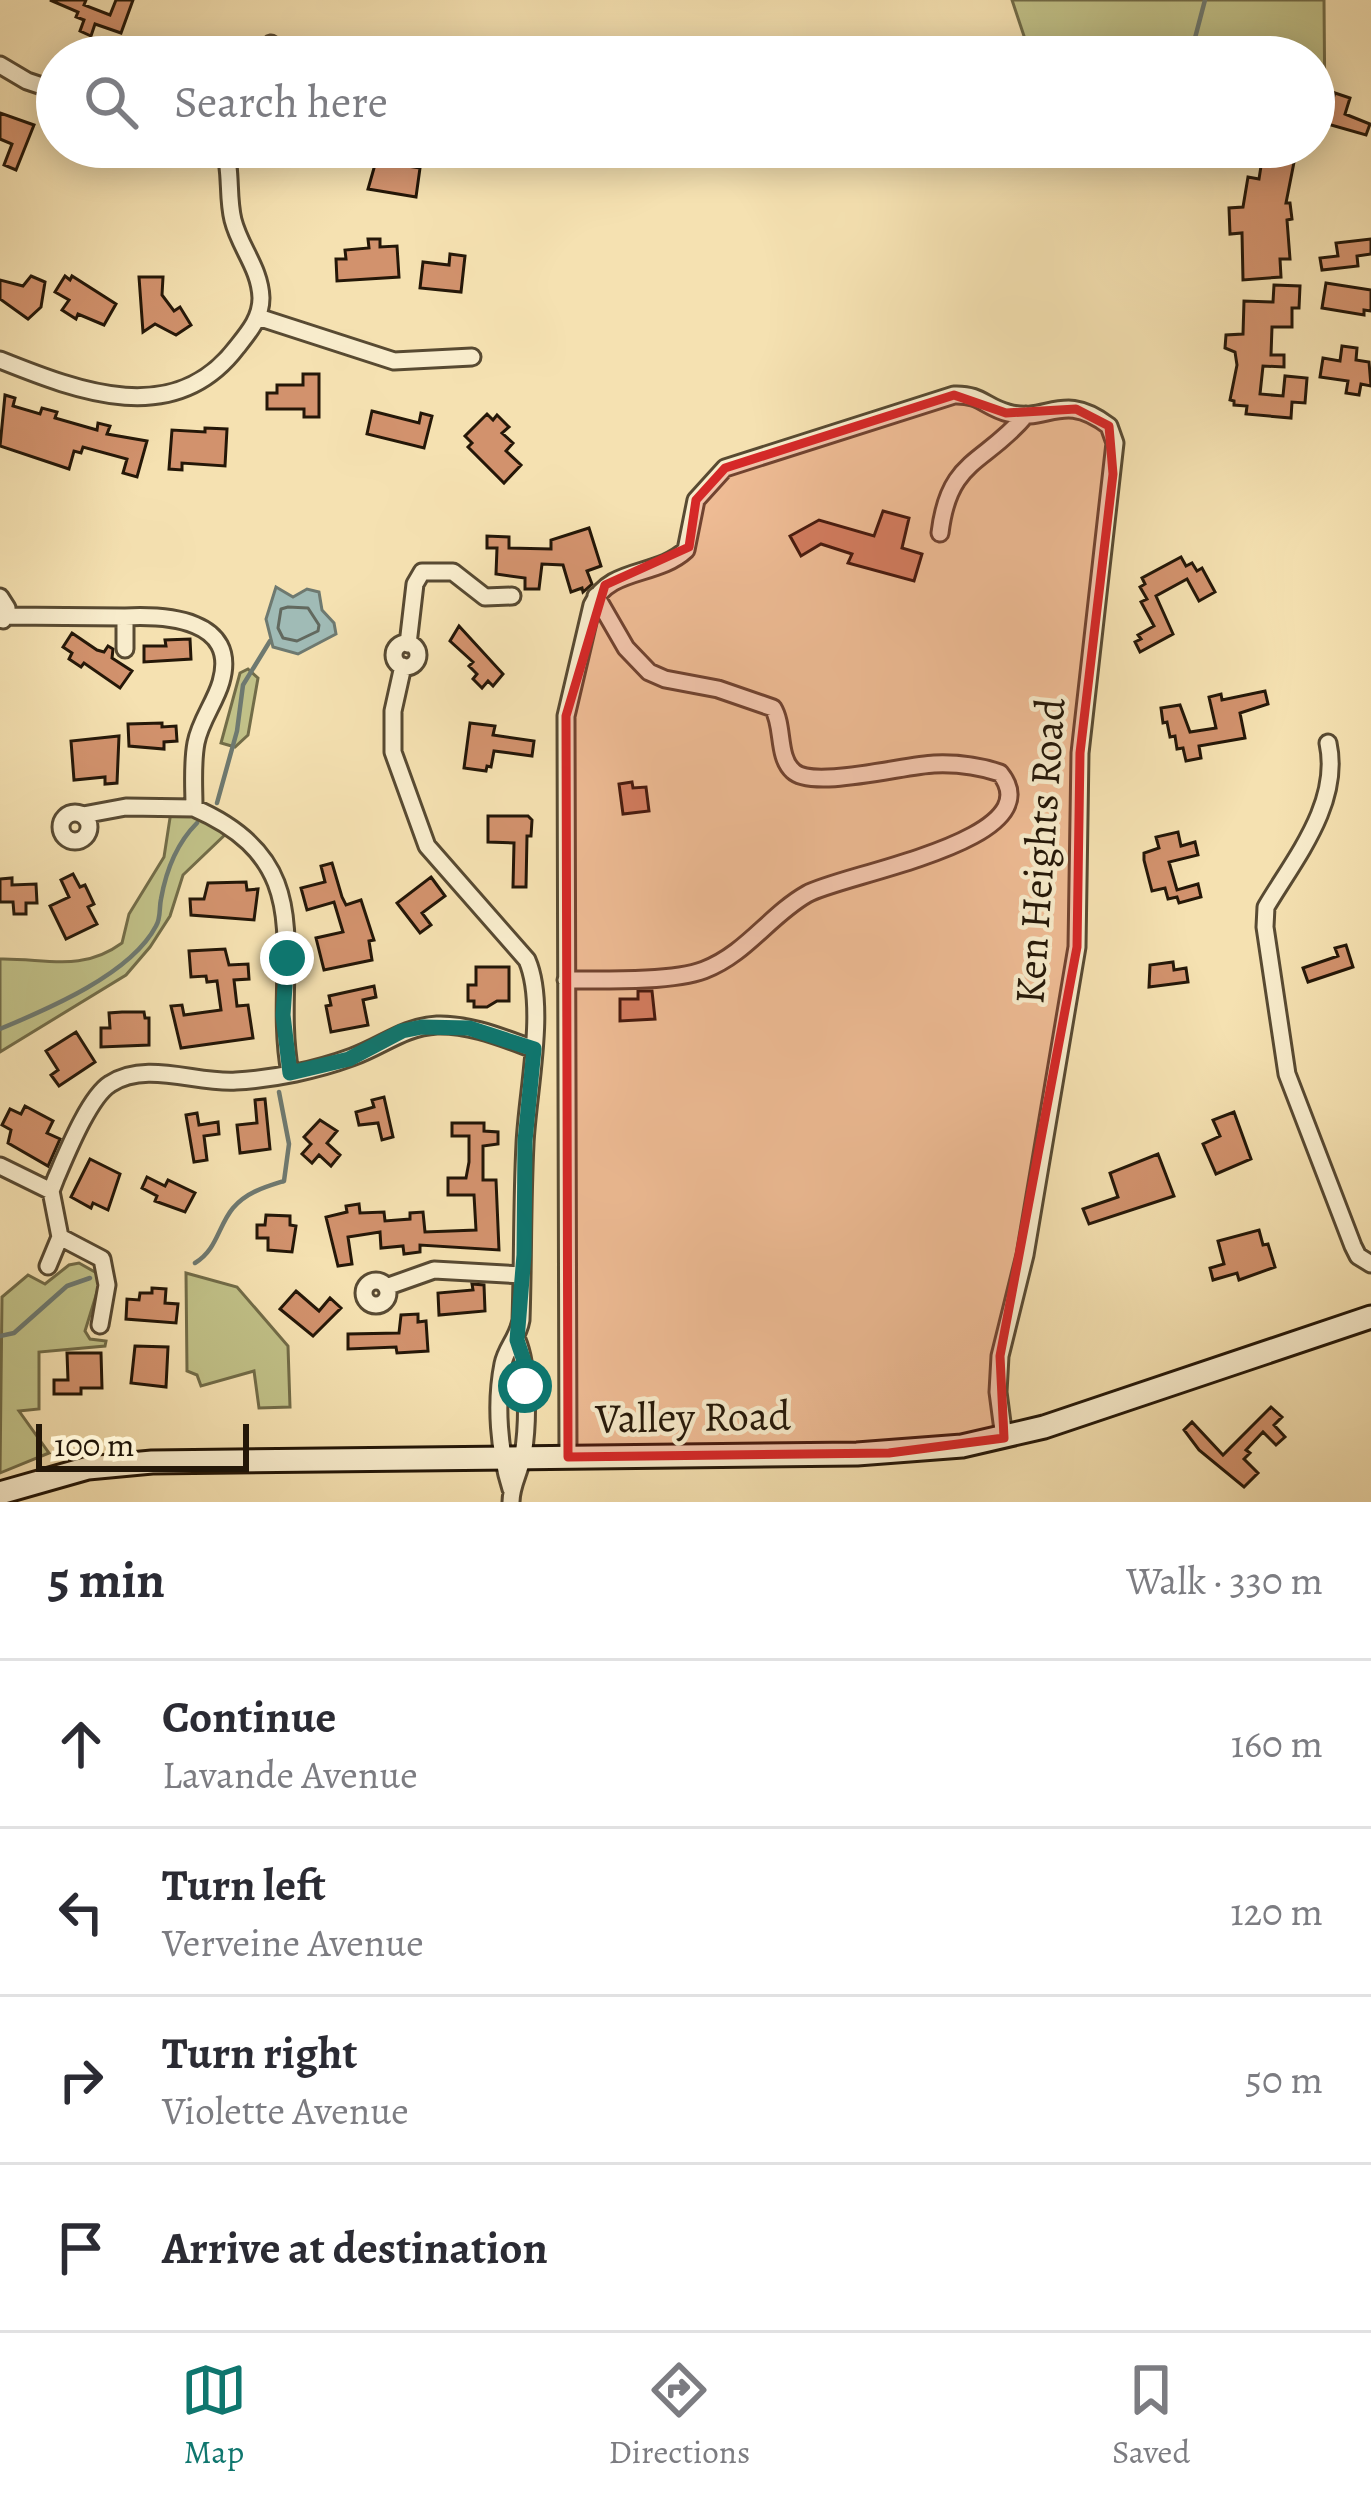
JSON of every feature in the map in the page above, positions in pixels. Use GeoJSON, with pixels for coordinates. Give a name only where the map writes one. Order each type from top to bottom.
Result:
{"type":"FeatureCollection","features":[{"type":"Feature","properties":{"kind":"street"},"geometry":{"type":"LineString","coordinates":[[0,65],[36,84]]}},
{"type":"Feature","properties":{"kind":"street"},"geometry":{"type":"LineString","coordinates":[[0,360],[93,392],[139,396],[171,394],[211,376],[258,317],[259,283],[233,221],[227,168]]}},
{"type":"Feature","properties":{"kind":"street"},"geometry":{"type":"LineString","coordinates":[[258,317],[394,362],[472,356]]}},
{"type":"Feature","properties":{"kind":"street"},"geometry":{"type":"LineString","coordinates":[[568,1457],[566,706],[596,596],[612,580],[661,568],[686,550],[696,500],[724,469],[954,395],[983,399],[1006,413],[1026,415]]}},
{"type":"Feature","properties":{"kind":"street","name":"Ken Heights Road"},"geometry":{"type":"LineString","coordinates":[[1004,1438],[998,1393],[1000,1356],[1025,1256],[1077,947],[1080,753],[1115,443],[1109,427],[1076,409],[1026,415]]}},
{"type":"Feature","properties":{"kind":"street"},"geometry":{"type":"LineString","coordinates":[[940,533],[944,499],[954,480],[1026,415]]}},
{"type":"Feature","properties":{"kind":"street"},"geometry":{"type":"LineString","coordinates":[[511,1495],[512,1457],[524,1405],[524,1361],[517,1340],[525,1141],[534,1049],[533,980],[527,960],[428,845],[392,742],[403,667],[394,655],[399,646],[408,644],[415,584],[426,570],[458,574],[484,597],[512,596]]}},
{"type":"Feature","properties":{"kind":"street"},"geometry":{"type":"LineString","coordinates":[[566,980],[674,976],[705,970],[734,954],[805,895],[978,834],[1003,815],[1007,797],[1006,780],[1000,772],[963,765],[813,778],[797,775],[787,761],[773,709],[649,672],[626,648],[596,596]]}},
{"type":"Feature","properties":{"kind":"street"},"geometry":{"type":"LineString","coordinates":[[0,597],[8,608],[3,619],[187,619],[202,628],[223,657],[220,686],[197,738],[194,808]]}},
{"type":"Feature","properties":{"kind":"street"},"geometry":{"type":"LineString","coordinates":[[124,649],[125,617]]}},
{"type":"Feature","properties":{"kind":"street"},"geometry":{"type":"LineString","coordinates":[[1328,743],[1333,768],[1328,793],[1266,907],[1264,927],[1287,1074],[1353,1246],[1371,1264]]}},
{"type":"Feature","properties":{"kind":"street"},"geometry":{"type":"LineString","coordinates":[[83,815],[126,807],[194,808],[246,837],[280,891],[288,939],[283,1015],[290,1073]]}},
{"type":"Feature","properties":{"kind":"street"},"geometry":{"type":"LineString","coordinates":[[48,1266],[60,1237],[51,1191],[94,1101],[111,1082],[146,1074],[235,1082],[290,1073],[349,1059],[402,1031],[422,1027],[469,1028],[534,1049]]}},
{"type":"Feature","properties":{"kind":"street"},"geometry":{"type":"LineString","coordinates":[[0,1166],[51,1191]]}},
{"type":"Feature","properties":{"kind":"street"},"geometry":{"type":"LineString","coordinates":[[60,1237],[95,1252],[105,1268],[100,1325]]}},
{"type":"Feature","properties":{"kind":"street"},"geometry":{"type":"LineString","coordinates":[[386,1287],[434,1270],[522,1275]]}},
{"type":"Feature","properties":{"kind":"street","name":"Valley Road"},"geometry":{"type":"LineString","coordinates":[[0,1493],[88,1468],[152,1462],[889,1453],[1004,1438],[1371,1317]]}},
{"type":"Feature","properties":{"kind":"street"},"geometry":{"type":"LineString","coordinates":[[512,1457],[501,1412],[503,1361],[517,1340]]}},
{"type":"Feature","properties":{"kind":"street"},"geometry":{"type":"LineString","coordinates":[[501,1412],[524,1405]]}},
{"type":"Feature","properties":{"kind":"highlighted area"},"geometry":{"type":"Polygon","coordinates":[[[954,395],[1006,413],[1076,409],[1109,426],[1113,474],[1080,753],[1077,947],[1000,1356],[1004,1438],[889,1453],[568,1457],[566,716],[605,585],[689,547],[696,500],[725,468],[954,395]]]}},
{"type":"Feature","properties":{"kind":"green space"},"geometry":{"type":"Polygon","coordinates":[[[1012,0],[1324,0],[1324,36],[1024,36],[1012,0]]]}},
{"type":"Feature","properties":{"kind":"green space"},"geometry":{"type":"Polygon","coordinates":[[[248,669],[258,678],[248,735],[235,747],[221,743],[240,673],[248,669]]]}},
{"type":"Feature","properties":{"kind":"green space"},"geometry":{"type":"Polygon","coordinates":[[[172,805],[233,827],[183,875],[170,916],[126,975],[0,1052],[0,959],[77,961],[122,943],[129,914],[164,857],[172,805]]]}},
{"type":"Feature","properties":{"kind":"green space"},"geometry":{"type":"Polygon","coordinates":[[[79,1263],[102,1276],[85,1331],[90,1339],[106,1341],[105,1346],[39,1352],[39,1409],[19,1411],[49,1453],[0,1473],[2,1297],[28,1275],[45,1284],[79,1263]]]}},
{"type":"Feature","properties":{"kind":"green space"},"geometry":{"type":"Polygon","coordinates":[[[186,1273],[237,1287],[288,1346],[290,1407],[259,1408],[254,1371],[201,1386],[197,1375],[187,1371],[186,1273]]]}},
{"type":"Feature","properties":{"kind":"water"},"geometry":{"type":"Polygon","coordinates":[[[276,587],[293,597],[307,589],[319,592],[322,610],[334,623],[336,634],[298,654],[273,647],[266,619],[276,587]]]}},
{"type":"Feature","properties":{"kind":"building"},"geometry":{"type":"Polygon","coordinates":[[[50,0],[86,0],[84,5],[110,15],[116,0],[133,0],[121,33],[95,24],[91,36],[80,31],[84,20],[76,17],[78,12],[50,0]]]}},
{"type":"Feature","properties":{"kind":"building"},"geometry":{"type":"Polygon","coordinates":[[[1335,93],[1350,98],[1345,114],[1370,124],[1366,135],[1335,126],[1335,93]]]}},
{"type":"Feature","properties":{"kind":"building"},"geometry":{"type":"Polygon","coordinates":[[[0,113],[34,125],[16,170],[4,165],[12,144],[0,139],[0,113]]]}},
{"type":"Feature","properties":{"kind":"building"},"geometry":{"type":"Polygon","coordinates":[[[374,168],[420,168],[416,197],[368,189],[374,168]]]}},
{"type":"Feature","properties":{"kind":"building"},"geometry":{"type":"Polygon","coordinates":[[[1261,168],[1293,168],[1286,203],[1290,203],[1292,219],[1287,220],[1290,259],[1280,259],[1281,277],[1243,280],[1242,233],[1230,234],[1229,208],[1243,207],[1248,177],[1259,179],[1261,168]]]}},
{"type":"Feature","properties":{"kind":"building"},"geometry":{"type":"Polygon","coordinates":[[[368,239],[380,239],[380,247],[397,246],[399,277],[337,281],[336,259],[346,259],[345,250],[369,248],[368,239]]]}},
{"type":"Feature","properties":{"kind":"building"},"geometry":{"type":"Polygon","coordinates":[[[1371,239],[1371,254],[1357,256],[1358,266],[1322,270],[1320,258],[1338,256],[1336,243],[1371,239]]]}},
{"type":"Feature","properties":{"kind":"building"},"geometry":{"type":"Polygon","coordinates":[[[450,254],[465,256],[461,292],[420,288],[423,262],[449,265],[450,254]]]}},
{"type":"Feature","properties":{"kind":"building"},"geometry":{"type":"Polygon","coordinates":[[[31,276],[45,282],[41,307],[28,319],[0,299],[0,280],[23,286],[31,276]]]}},
{"type":"Feature","properties":{"kind":"building"},"geometry":{"type":"Polygon","coordinates":[[[65,276],[116,304],[104,325],[78,314],[76,319],[62,310],[69,300],[55,292],[65,276]]]}},
{"type":"Feature","properties":{"kind":"building"},"geometry":{"type":"Polygon","coordinates":[[[139,277],[163,277],[162,295],[174,311],[180,307],[191,325],[176,335],[155,324],[143,332],[139,277]]]}},
{"type":"Feature","properties":{"kind":"building"},"geometry":{"type":"Polygon","coordinates":[[[1326,283],[1371,290],[1371,311],[1364,310],[1364,315],[1322,308],[1326,283]]]}},
{"type":"Feature","properties":{"kind":"building"},"geometry":{"type":"Polygon","coordinates":[[[1274,285],[1300,286],[1299,308],[1292,308],[1292,327],[1272,327],[1271,355],[1284,355],[1284,367],[1263,366],[1260,394],[1283,396],[1285,376],[1307,378],[1305,403],[1292,402],[1291,418],[1246,414],[1247,406],[1230,400],[1237,365],[1235,352],[1225,348],[1226,335],[1243,334],[1244,301],[1273,302],[1274,285]]]}},
{"type":"Feature","properties":{"kind":"building"},"geometry":{"type":"Polygon","coordinates":[[[1342,346],[1357,348],[1356,360],[1369,362],[1371,386],[1361,384],[1359,395],[1346,393],[1348,381],[1320,377],[1323,358],[1340,361],[1342,346]]]}},
{"type":"Feature","properties":{"kind":"building"},"geometry":{"type":"Polygon","coordinates":[[[303,374],[319,374],[319,417],[304,417],[304,409],[267,409],[267,393],[277,393],[277,385],[303,385],[303,374]]]}},
{"type":"Feature","properties":{"kind":"building"},"geometry":{"type":"Polygon","coordinates":[[[5,395],[15,398],[13,406],[40,414],[42,408],[57,412],[55,418],[97,430],[98,423],[110,426],[107,434],[147,441],[137,477],[123,473],[127,459],[83,447],[81,453],[74,451],[69,469],[0,446],[5,395]]]}},
{"type":"Feature","properties":{"kind":"building"},"geometry":{"type":"Polygon","coordinates":[[[372,411],[419,423],[421,413],[432,416],[424,448],[367,434],[372,411]]]}},
{"type":"Feature","properties":{"kind":"building"},"geometry":{"type":"Polygon","coordinates":[[[487,414],[493,420],[497,415],[509,427],[502,433],[513,443],[506,451],[521,465],[504,483],[468,447],[472,443],[465,436],[487,414]]]}},
{"type":"Feature","properties":{"kind":"building"},"geometry":{"type":"Polygon","coordinates":[[[205,428],[227,429],[225,466],[182,463],[182,470],[169,469],[172,430],[205,432],[205,428]]]}},
{"type":"Feature","properties":{"kind":"building"},"geometry":{"type":"Polygon","coordinates":[[[883,511],[909,518],[902,548],[922,554],[914,581],[848,563],[852,554],[821,544],[801,556],[790,536],[819,520],[874,536],[883,511]]]}},
{"type":"Feature","properties":{"kind":"building"},"geometry":{"type":"Polygon","coordinates":[[[589,528],[601,566],[587,571],[592,584],[583,592],[582,588],[571,592],[563,565],[542,564],[539,589],[525,589],[525,578],[496,574],[497,548],[487,548],[487,536],[509,537],[509,548],[551,549],[551,540],[589,528]]]}},
{"type":"Feature","properties":{"kind":"building"},"geometry":{"type":"Polygon","coordinates":[[[1181,557],[1186,566],[1192,563],[1197,571],[1202,568],[1215,592],[1199,601],[1187,579],[1156,596],[1173,634],[1140,652],[1135,642],[1141,639],[1138,635],[1154,626],[1141,602],[1147,599],[1140,587],[1145,584],[1142,578],[1181,557]]]}},
{"type":"Feature","properties":{"kind":"building"},"geometry":{"type":"Polygon","coordinates":[[[459,626],[503,674],[493,686],[488,681],[482,688],[473,679],[477,674],[469,666],[473,662],[450,641],[459,626]]]}},
{"type":"Feature","properties":{"kind":"building"},"geometry":{"type":"Polygon","coordinates":[[[72,633],[97,650],[113,649],[112,658],[132,671],[120,688],[84,663],[81,667],[69,659],[72,653],[63,647],[72,633]]]}},
{"type":"Feature","properties":{"kind":"building"},"geometry":{"type":"Polygon","coordinates":[[[190,639],[191,659],[144,662],[144,646],[190,639]]]}},
{"type":"Feature","properties":{"kind":"building"},"geometry":{"type":"Polygon","coordinates":[[[1265,691],[1268,704],[1240,713],[1245,738],[1199,746],[1201,758],[1186,761],[1183,748],[1177,749],[1175,736],[1170,737],[1167,722],[1163,723],[1161,708],[1180,705],[1190,732],[1216,728],[1209,697],[1221,694],[1222,700],[1265,691]]]}},
{"type":"Feature","properties":{"kind":"building"},"geometry":{"type":"Polygon","coordinates":[[[162,723],[162,727],[176,726],[177,741],[164,742],[164,749],[129,746],[128,724],[162,723]]]}},
{"type":"Feature","properties":{"kind":"building"},"geometry":{"type":"Polygon","coordinates":[[[470,723],[495,726],[493,735],[534,741],[532,756],[494,751],[486,771],[464,768],[470,723]]]}},
{"type":"Feature","properties":{"kind":"building"},"geometry":{"type":"Polygon","coordinates":[[[119,736],[117,783],[105,784],[105,777],[74,780],[71,741],[119,736]]]}},
{"type":"Feature","properties":{"kind":"building"},"geometry":{"type":"Polygon","coordinates":[[[632,782],[633,788],[646,787],[649,811],[623,814],[619,784],[632,782]]]}},
{"type":"Feature","properties":{"kind":"building"},"geometry":{"type":"Polygon","coordinates":[[[488,816],[528,816],[532,820],[526,887],[513,887],[514,843],[488,842],[488,816]]]}},
{"type":"Feature","properties":{"kind":"building"},"geometry":{"type":"Polygon","coordinates":[[[1178,832],[1181,846],[1195,842],[1198,855],[1169,862],[1177,890],[1198,884],[1201,897],[1179,903],[1177,897],[1168,899],[1165,888],[1152,891],[1144,860],[1144,853],[1159,848],[1156,837],[1178,832]]]}},
{"type":"Feature","properties":{"kind":"building"},"geometry":{"type":"Polygon","coordinates":[[[332,863],[346,905],[361,900],[374,940],[369,941],[372,960],[324,970],[316,938],[343,932],[334,902],[307,910],[301,888],[325,882],[321,866],[332,863]]]}},
{"type":"Feature","properties":{"kind":"building"},"geometry":{"type":"Polygon","coordinates":[[[73,874],[80,887],[85,885],[94,904],[88,907],[97,924],[66,939],[50,906],[69,897],[61,880],[73,874]]]}},
{"type":"Feature","properties":{"kind":"building"},"geometry":{"type":"Polygon","coordinates":[[[431,877],[445,896],[422,913],[431,925],[420,933],[397,903],[431,877]]]}},
{"type":"Feature","properties":{"kind":"building"},"geometry":{"type":"Polygon","coordinates":[[[12,878],[12,885],[36,884],[37,903],[26,903],[26,914],[14,914],[13,902],[0,902],[0,879],[12,878]]]}},
{"type":"Feature","properties":{"kind":"building"},"geometry":{"type":"Polygon","coordinates":[[[246,882],[247,890],[258,889],[254,920],[191,915],[190,899],[204,899],[208,883],[246,882]]]}},
{"type":"Feature","properties":{"kind":"building"},"geometry":{"type":"Polygon","coordinates":[[[1346,945],[1353,967],[1308,982],[1303,968],[1338,956],[1335,948],[1346,945]]]}},
{"type":"Feature","properties":{"kind":"building"},"geometry":{"type":"Polygon","coordinates":[[[225,949],[229,965],[248,964],[249,979],[234,980],[237,1006],[248,1005],[253,1038],[181,1048],[171,1006],[182,1005],[184,1015],[221,1010],[217,981],[191,977],[189,951],[225,949]]]}},
{"type":"Feature","properties":{"kind":"building"},"geometry":{"type":"Polygon","coordinates":[[[1173,962],[1174,970],[1186,968],[1188,982],[1149,987],[1150,965],[1173,962]]]}},
{"type":"Feature","properties":{"kind":"building"},"geometry":{"type":"Polygon","coordinates":[[[476,967],[509,967],[509,1001],[474,1007],[474,1001],[468,1001],[468,985],[476,985],[476,967]]]}},
{"type":"Feature","properties":{"kind":"building"},"geometry":{"type":"Polygon","coordinates":[[[374,986],[376,997],[363,1000],[368,1025],[331,1032],[329,996],[374,986]]]}},
{"type":"Feature","properties":{"kind":"building"},"geometry":{"type":"Polygon","coordinates":[[[638,991],[652,991],[655,1019],[620,1021],[620,999],[638,999],[638,991]]]}},
{"type":"Feature","properties":{"kind":"building"},"geometry":{"type":"Polygon","coordinates":[[[144,1012],[149,1018],[149,1045],[101,1047],[101,1028],[110,1028],[109,1013],[144,1012]]]}},
{"type":"Feature","properties":{"kind":"building"},"geometry":{"type":"Polygon","coordinates":[[[76,1032],[95,1062],[59,1086],[51,1075],[58,1070],[46,1051],[76,1032]]]}},
{"type":"Feature","properties":{"kind":"building"},"geometry":{"type":"Polygon","coordinates":[[[384,1097],[393,1137],[382,1140],[378,1123],[359,1125],[356,1112],[374,1107],[372,1100],[384,1097]]]}},
{"type":"Feature","properties":{"kind":"building"},"geometry":{"type":"Polygon","coordinates":[[[265,1099],[270,1149],[240,1153],[237,1125],[257,1123],[255,1100],[265,1099]]]}},
{"type":"Feature","properties":{"kind":"building"},"geometry":{"type":"Polygon","coordinates":[[[25,1106],[53,1121],[47,1133],[60,1139],[48,1166],[8,1143],[11,1130],[2,1125],[10,1109],[21,1114],[25,1106]]]}},
{"type":"Feature","properties":{"kind":"building"},"geometry":{"type":"Polygon","coordinates":[[[1234,1112],[1251,1159],[1216,1174],[1203,1144],[1220,1136],[1213,1120],[1234,1112]]]}},
{"type":"Feature","properties":{"kind":"building"},"geometry":{"type":"Polygon","coordinates":[[[197,1113],[199,1125],[218,1122],[219,1134],[204,1136],[207,1160],[194,1162],[186,1115],[197,1113]]]}},
{"type":"Feature","properties":{"kind":"building"},"geometry":{"type":"Polygon","coordinates":[[[320,1120],[337,1131],[327,1143],[340,1155],[331,1166],[319,1155],[312,1163],[302,1154],[311,1144],[304,1137],[320,1120]]]}},
{"type":"Feature","properties":{"kind":"building"},"geometry":{"type":"Polygon","coordinates":[[[452,1123],[484,1123],[484,1131],[498,1132],[498,1144],[483,1146],[483,1180],[496,1180],[499,1250],[420,1245],[420,1252],[404,1254],[403,1246],[381,1248],[380,1232],[348,1237],[352,1264],[338,1266],[326,1217],[347,1212],[346,1206],[359,1204],[360,1213],[384,1212],[385,1221],[410,1219],[410,1213],[423,1212],[425,1232],[476,1230],[474,1195],[448,1195],[448,1178],[466,1178],[469,1162],[469,1136],[452,1136],[452,1123]]]}},
{"type":"Feature","properties":{"kind":"building"},"geometry":{"type":"Polygon","coordinates":[[[1158,1154],[1174,1196],[1089,1224],[1083,1209],[1118,1197],[1110,1173],[1158,1154]]]}},
{"type":"Feature","properties":{"kind":"building"},"geometry":{"type":"Polygon","coordinates":[[[90,1159],[120,1174],[108,1210],[93,1203],[91,1208],[71,1197],[90,1159]]]}},
{"type":"Feature","properties":{"kind":"building"},"geometry":{"type":"Polygon","coordinates":[[[147,1177],[165,1186],[168,1180],[195,1193],[185,1212],[155,1201],[157,1196],[142,1188],[147,1177]]]}},
{"type":"Feature","properties":{"kind":"building"},"geometry":{"type":"Polygon","coordinates":[[[266,1215],[290,1216],[290,1225],[296,1226],[292,1252],[268,1250],[268,1238],[257,1238],[257,1225],[265,1225],[266,1215]]]}},
{"type":"Feature","properties":{"kind":"building"},"geometry":{"type":"Polygon","coordinates":[[[1259,1230],[1275,1267],[1239,1280],[1237,1273],[1213,1280],[1210,1268],[1224,1264],[1218,1241],[1259,1230]]]}},
{"type":"Feature","properties":{"kind":"building"},"geometry":{"type":"Polygon","coordinates":[[[472,1284],[484,1285],[485,1311],[439,1315],[438,1293],[473,1290],[472,1284]]]}},
{"type":"Feature","properties":{"kind":"building"},"geometry":{"type":"Polygon","coordinates":[[[152,1288],[166,1289],[165,1303],[178,1304],[176,1323],[126,1319],[127,1299],[139,1300],[140,1293],[152,1293],[152,1288]]]}},
{"type":"Feature","properties":{"kind":"building"},"geometry":{"type":"Polygon","coordinates":[[[296,1291],[319,1311],[330,1298],[341,1308],[313,1336],[280,1309],[296,1291]]]}},
{"type":"Feature","properties":{"kind":"building"},"geometry":{"type":"Polygon","coordinates":[[[418,1314],[418,1322],[426,1321],[428,1351],[348,1349],[348,1334],[399,1333],[401,1315],[418,1314]]]}},
{"type":"Feature","properties":{"kind":"building"},"geometry":{"type":"Polygon","coordinates":[[[135,1346],[168,1347],[166,1387],[131,1383],[135,1346]]]}},
{"type":"Feature","properties":{"kind":"building"},"geometry":{"type":"Polygon","coordinates":[[[67,1353],[101,1353],[102,1388],[54,1394],[54,1380],[68,1380],[67,1353]]]}},
{"type":"Feature","properties":{"kind":"building"},"geometry":{"type":"Polygon","coordinates":[[[1271,1407],[1282,1417],[1274,1425],[1285,1437],[1276,1445],[1263,1432],[1246,1450],[1250,1453],[1244,1459],[1258,1473],[1244,1487],[1199,1450],[1184,1430],[1192,1422],[1223,1455],[1271,1407]]]}},
{"type":"Feature","properties":{"kind":"waterway"},"geometry":{"type":"LineString","coordinates":[[1196,36],[1205,0]]}},
{"type":"Feature","properties":{"kind":"waterway"},"geometry":{"type":"LineString","coordinates":[[217,803],[237,731],[243,685],[270,641]]}},
{"type":"Feature","properties":{"kind":"waterway"},"geometry":{"type":"LineString","coordinates":[[0,1029],[87,988],[128,960],[158,923],[173,858],[197,823]]}},
{"type":"Feature","properties":{"kind":"waterway"},"geometry":{"type":"LineString","coordinates":[[195,1263],[208,1251],[238,1202],[284,1181],[289,1144],[279,1092]]}},
{"type":"Feature","properties":{"kind":"waterway"},"geometry":{"type":"LineString","coordinates":[[0,1336],[14,1333],[67,1286],[90,1278]]}},
{"type":"Feature","properties":{"kind":"route"},"geometry":{"type":"LineString","coordinates":[[287,958],[283,1015],[290,1073],[349,1059],[402,1031],[422,1027],[469,1028],[534,1049],[525,1141],[517,1340],[525,1386]]}}]}
